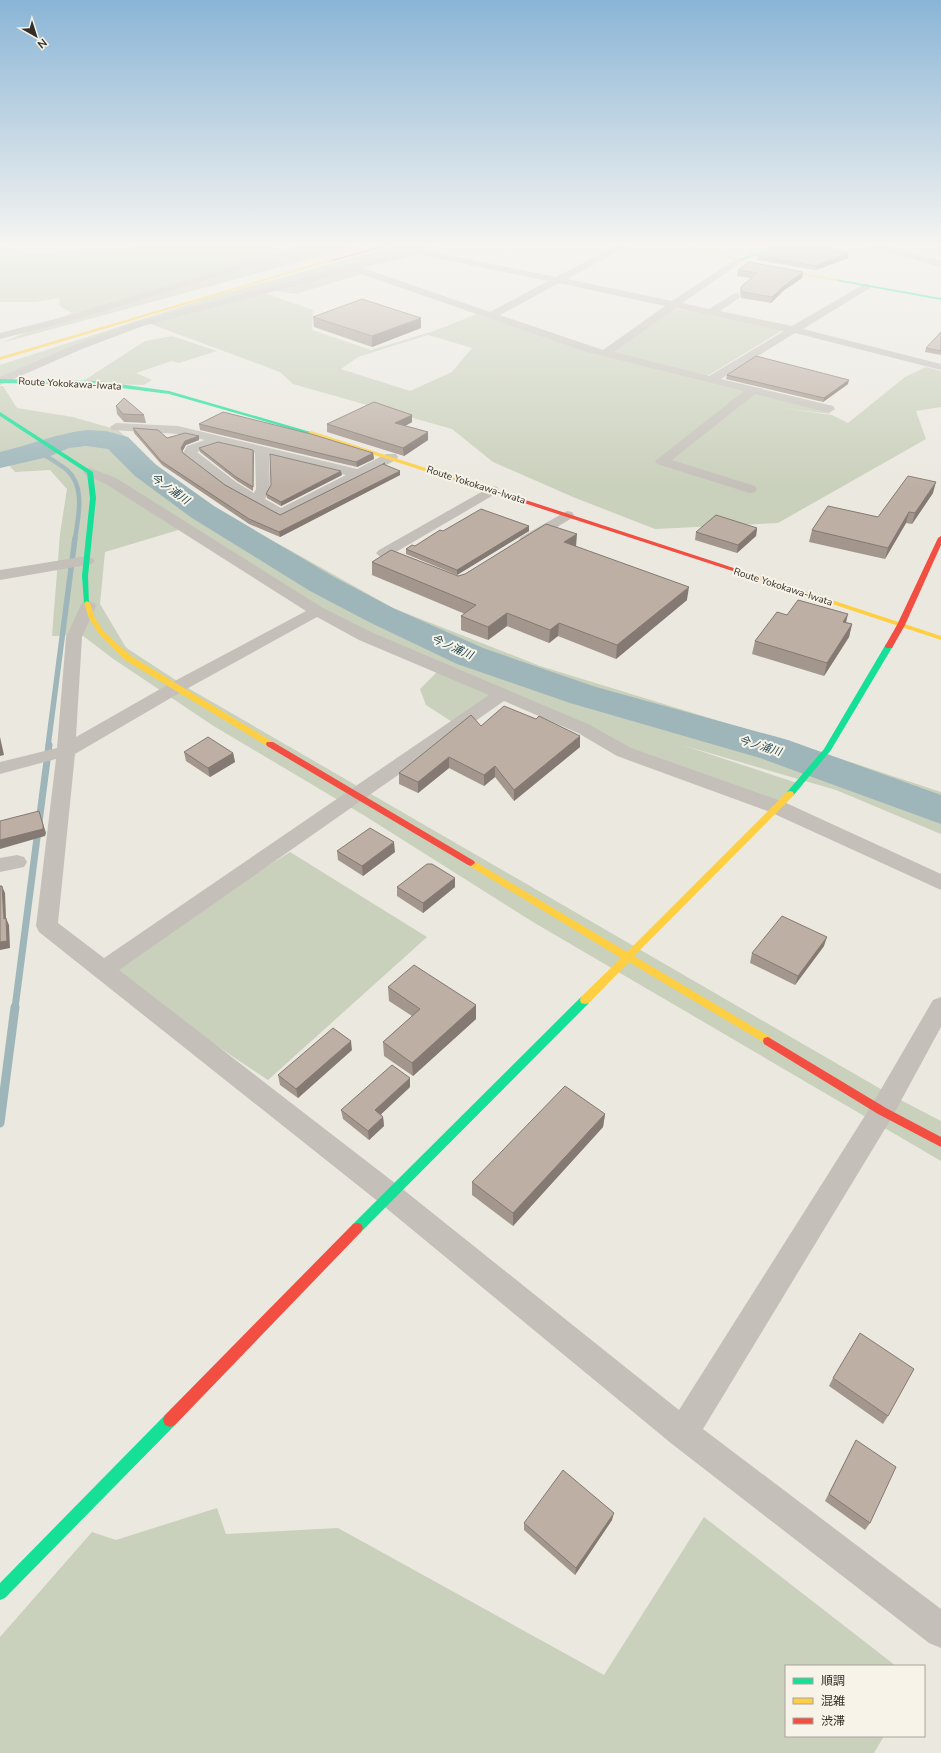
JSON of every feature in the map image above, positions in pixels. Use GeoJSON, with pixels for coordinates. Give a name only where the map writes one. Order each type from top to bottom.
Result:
{"type":"FeatureCollection","features":[{"type":"Feature","properties":{"kind":"main road"},"geometry":{"type":"LineString","coordinates":[[55,332],[76,326]]}},
{"type":"Feature","properties":{"kind":"main road"},"geometry":{"type":"LineString","coordinates":[[0,359],[106,326]]}},
{"type":"Feature","properties":{"kind":"main road","name":"Route Yokokawa-Iwata"},"geometry":{"type":"LineString","coordinates":[[0,381],[98,383],[169,393],[262,418],[391,457],[941,638]]}},
{"type":"Feature","properties":{"kind":"main road"},"geometry":{"type":"LineString","coordinates":[[0,414],[66,455],[90,472],[94,488],[84,582],[88,606],[98,631],[116,650],[175,688],[628,956],[882,1111],[941,1142]]}},
{"type":"Feature","properties":{"kind":"main road"},"geometry":{"type":"LineString","coordinates":[[0,1593],[390,1195],[800,784],[827,750],[901,625],[941,538]]}},
{"type":"Feature","properties":{"kind":"street"},"geometry":{"type":"LineString","coordinates":[[0,336],[39,326]]}},
{"type":"Feature","properties":{"kind":"street"},"geometry":{"type":"LineString","coordinates":[[0,381],[78,347],[134,326]]}},
{"type":"Feature","properties":{"kind":"street"},"geometry":{"type":"LineString","coordinates":[[523,326],[591,350],[829,409]]}},
{"type":"Feature","properties":{"kind":"street"},"geometry":{"type":"LineString","coordinates":[[606,353],[644,326]]}},
{"type":"Feature","properties":{"kind":"street"},"geometry":{"type":"LineString","coordinates":[[776,326],[941,367]]}},
{"type":"Feature","properties":{"kind":"street"},"geometry":{"type":"LineString","coordinates":[[710,380],[797,326]]}},
{"type":"Feature","properties":{"kind":"street"},"geometry":{"type":"LineString","coordinates":[[750,489],[662,461],[753,390]]}},
{"type":"Feature","properties":{"kind":"street"},"geometry":{"type":"LineString","coordinates":[[116,427],[178,430],[359,474]]}},
{"type":"Feature","properties":{"kind":"street"},"geometry":{"type":"LineString","coordinates":[[218,440],[192,449],[190,453],[231,485],[281,514],[391,457]]}},
{"type":"Feature","properties":{"kind":"street"},"geometry":{"type":"LineString","coordinates":[[257,500],[263,489],[262,450]]}},
{"type":"Feature","properties":{"kind":"street"},"geometry":{"type":"LineString","coordinates":[[90,472],[111,481],[317,611],[365,636],[584,729],[624,752],[778,807],[941,883]]}},
{"type":"Feature","properties":{"kind":"street"},"geometry":{"type":"LineString","coordinates":[[421,568],[384,553],[492,490]]}},
{"type":"Feature","properties":{"kind":"street"},"geometry":{"type":"LineString","coordinates":[[515,547],[566,515]]}},
{"type":"Feature","properties":{"kind":"street"},"geometry":{"type":"LineString","coordinates":[[0,575],[87,562]]}},
{"type":"Feature","properties":{"kind":"street"},"geometry":{"type":"LineString","coordinates":[[88,606],[74,637],[66,751],[47,926],[390,1195],[683,1433],[941,1631]]}},
{"type":"Feature","properties":{"kind":"street"},"geometry":{"type":"LineString","coordinates":[[0,768],[66,751],[175,688],[317,611]]}},
{"type":"Feature","properties":{"kind":"street"},"geometry":{"type":"LineString","coordinates":[[103,970],[355,794],[501,695]]}},
{"type":"Feature","properties":{"kind":"street"},"geometry":{"type":"LineString","coordinates":[[683,1433],[882,1111],[941,1006]]}},
{"type":"Feature","properties":{"kind":"green space"},"geometry":{"type":"Polygon","coordinates":[[[42,326],[64,326],[1,343],[42,326]]]}},
{"type":"Feature","properties":{"kind":"green space"},"geometry":{"type":"Polygon","coordinates":[[[122,326],[136,326],[0,381],[0,365],[122,326]]]}},
{"type":"Feature","properties":{"kind":"green space"},"geometry":{"type":"Polygon","coordinates":[[[155,326],[312,326],[312,330],[371,350],[447,326],[515,326],[610,355],[650,326],[762,326],[783,330],[704,378],[797,402],[831,414],[780,408],[832,415],[848,423],[905,377],[926,367],[941,371],[941,407],[916,411],[926,439],[778,523],[655,529],[573,497],[493,462],[452,429],[293,384],[280,372],[155,326]],[[428,335],[358,357],[341,369],[410,391],[452,372],[472,348],[428,335]]]}},
{"type":"Feature","properties":{"kind":"green space"},"geometry":{"type":"Polygon","coordinates":[[[172,336],[217,351],[179,363],[172,361],[136,373],[152,380],[144,385],[80,383],[145,341],[172,336]]]}},
{"type":"Feature","properties":{"kind":"green space"},"geometry":{"type":"Polygon","coordinates":[[[0,386],[3,386],[17,408],[73,417],[118,430],[196,501],[288,549],[393,608],[540,666],[814,750],[941,792],[941,834],[836,790],[682,745],[800,784],[777,807],[624,752],[496,692],[457,725],[426,705],[420,689],[440,669],[304,603],[185,528],[105,552],[100,604],[128,649],[188,688],[891,1095],[941,1121],[941,1161],[533,922],[365,816],[212,725],[112,658],[82,635],[52,636],[60,534],[67,489],[50,470],[15,472],[6,462],[0,461],[0,386]]]}},
{"type":"Feature","properties":{"kind":"green space"},"geometry":{"type":"Polygon","coordinates":[[[290,852],[427,937],[268,1080],[103,970],[290,852]]]}},
{"type":"Feature","properties":{"kind":"green space"},"geometry":{"type":"Polygon","coordinates":[[[217,1508],[226,1534],[338,1528],[604,1675],[704,1517],[895,1665],[785,1665],[785,1737],[883,1737],[874,1753],[0,1753],[0,1637],[92,1532],[116,1540],[217,1508]]]}},
{"type":"Feature","properties":{"kind":"building"},"geometry":{"type":"Polygon","coordinates":[[[340,326],[400,326],[372,336],[340,326]]]}},
{"type":"Feature","properties":{"kind":"building"},"geometry":{"type":"Polygon","coordinates":[[[941,332],[941,351],[926,348],[941,332]]]}},
{"type":"Feature","properties":{"kind":"building"},"geometry":{"type":"Polygon","coordinates":[[[756,356],[849,380],[824,398],[727,375],[756,356]]]}},
{"type":"Feature","properties":{"kind":"building"},"geometry":{"type":"Polygon","coordinates":[[[124,398],[144,415],[123,414],[116,406],[124,398]]]}},
{"type":"Feature","properties":{"kind":"building"},"geometry":{"type":"Polygon","coordinates":[[[374,402],[412,415],[395,423],[428,432],[403,448],[327,424],[374,402]]]}},
{"type":"Feature","properties":{"kind":"building"},"geometry":{"type":"Polygon","coordinates":[[[223,412],[311,434],[373,453],[356,462],[199,424],[223,412]]]}},
{"type":"Feature","properties":{"kind":"building"},"geometry":{"type":"Polygon","coordinates":[[[133,428],[158,430],[167,438],[185,433],[199,436],[185,441],[181,448],[183,453],[225,485],[280,515],[385,463],[383,464],[400,471],[279,532],[249,519],[161,461],[133,428]]]}},
{"type":"Feature","properties":{"kind":"building"},"geometry":{"type":"Polygon","coordinates":[[[218,442],[253,450],[253,487],[236,477],[199,448],[218,442]]]}},
{"type":"Feature","properties":{"kind":"building"},"geometry":{"type":"Polygon","coordinates":[[[270,454],[341,471],[281,502],[266,494],[271,485],[270,454]]]}},
{"type":"Feature","properties":{"kind":"building"},"geometry":{"type":"Polygon","coordinates":[[[908,476],[936,482],[915,513],[909,512],[888,548],[812,530],[828,506],[878,517],[908,476]]]}},
{"type":"Feature","properties":{"kind":"building"},"geometry":{"type":"Polygon","coordinates":[[[481,509],[529,526],[457,570],[406,549],[412,545],[415,546],[440,530],[443,531],[481,509]]]}},
{"type":"Feature","properties":{"kind":"building"},"geometry":{"type":"Polygon","coordinates":[[[716,515],[757,528],[738,545],[696,532],[716,515]]]}},
{"type":"Feature","properties":{"kind":"building"},"geometry":{"type":"Polygon","coordinates":[[[546,524],[577,534],[564,542],[689,587],[617,645],[559,623],[550,630],[507,613],[488,627],[461,616],[476,605],[372,562],[391,550],[458,576],[465,574],[546,524]]]}},
{"type":"Feature","properties":{"kind":"building"},"geometry":{"type":"Polygon","coordinates":[[[798,600],[848,614],[843,622],[852,624],[827,663],[755,641],[777,612],[787,615],[798,600]]]}},
{"type":"Feature","properties":{"kind":"building"},"geometry":{"type":"Polygon","coordinates":[[[504,706],[536,719],[539,716],[580,736],[514,790],[495,766],[484,775],[449,757],[418,782],[399,773],[471,715],[481,726],[504,706]]]}},
{"type":"Feature","properties":{"kind":"building"},"geometry":{"type":"Polygon","coordinates":[[[208,737],[233,753],[208,768],[184,752],[208,737]]]}},
{"type":"Feature","properties":{"kind":"building"},"geometry":{"type":"Polygon","coordinates":[[[39,811],[43,829],[0,840],[0,821],[39,811]]]}},
{"type":"Feature","properties":{"kind":"building"},"geometry":{"type":"Polygon","coordinates":[[[370,828],[394,842],[362,866],[337,851],[370,828]]]}},
{"type":"Feature","properties":{"kind":"building"},"geometry":{"type":"Polygon","coordinates":[[[427,864],[432,864],[455,878],[423,903],[397,887],[427,864]]]}},
{"type":"Feature","properties":{"kind":"building"},"geometry":{"type":"Polygon","coordinates":[[[0,886],[2,886],[7,941],[0,942],[0,886]]]}},
{"type":"Feature","properties":{"kind":"building"},"geometry":{"type":"Polygon","coordinates":[[[782,916],[827,937],[798,976],[752,953],[782,916]]]}},
{"type":"Feature","properties":{"kind":"building"},"geometry":{"type":"Polygon","coordinates":[[[414,965],[476,1005],[412,1063],[383,1042],[420,1009],[388,987],[414,965]]]}},
{"type":"Feature","properties":{"kind":"building"},"geometry":{"type":"Polygon","coordinates":[[[333,1028],[351,1041],[296,1089],[278,1075],[333,1028]]]}},
{"type":"Feature","properties":{"kind":"building"},"geometry":{"type":"Polygon","coordinates":[[[392,1065],[410,1078],[375,1110],[383,1117],[368,1131],[341,1110],[392,1065]]]}},
{"type":"Feature","properties":{"kind":"building"},"geometry":{"type":"Polygon","coordinates":[[[565,1086],[605,1114],[513,1213],[472,1182],[565,1086]]]}},
{"type":"Feature","properties":{"kind":"building"},"geometry":{"type":"Polygon","coordinates":[[[860,1333],[914,1369],[888,1416],[833,1378],[860,1333]]]}},
{"type":"Feature","properties":{"kind":"building"},"geometry":{"type":"Polygon","coordinates":[[[856,1440],[896,1467],[870,1523],[829,1494],[856,1440]]]}},
{"type":"Feature","properties":{"kind":"building"},"geometry":{"type":"Polygon","coordinates":[[[563,1470],[614,1513],[576,1568],[524,1523],[563,1470]]]}},
{"type":"Feature","properties":{"kind":"waterway","name":"今ノ浦川"},"geometry":{"type":"LineString","coordinates":[[0,460],[38,451],[64,441],[86,438],[106,439],[118,443],[145,470],[203,512],[322,584],[381,615],[470,656],[583,695],[774,749],[941,810]]}},
{"type":"Feature","properties":{"kind":"waterway"},"geometry":{"type":"LineString","coordinates":[[38,451],[67,470],[77,485],[79,494],[79,512],[75,539]]}},
{"type":"Feature","properties":{"kind":"waterway"},"geometry":{"type":"LineString","coordinates":[[48,746],[75,538]]}},
{"type":"Feature","properties":{"kind":"waterway"},"geometry":{"type":"LineString","coordinates":[[15,1008],[49,745]]}},
{"type":"Feature","properties":{"kind":"waterway"},"geometry":{"type":"LineString","coordinates":[[0,1123],[15,1007]]}},
{"type":"Feature","properties":{"kind":"traffic: fast"},"geometry":{"type":"LineString","coordinates":[[0,381],[98,383],[169,393],[311,433]]}},
{"type":"Feature","properties":{"kind":"traffic: fast"},"geometry":{"type":"LineString","coordinates":[[0,414],[90,472],[93,498],[85,576],[87,603]]}},
{"type":"Feature","properties":{"kind":"traffic: fast"},"geometry":{"type":"LineString","coordinates":[[790,794],[827,750],[889,646]]}},
{"type":"Feature","properties":{"kind":"traffic: fast"},"geometry":{"type":"LineString","coordinates":[[357,1228],[585,1000]]}},
{"type":"Feature","properties":{"kind":"traffic: fast"},"geometry":{"type":"LineString","coordinates":[[0,1593],[170,1420]]}},
{"type":"Feature","properties":{"kind":"traffic: slow"},"geometry":{"type":"LineString","coordinates":[[0,359],[112,326]]}},
{"type":"Feature","properties":{"kind":"traffic: slow"},"geometry":{"type":"LineString","coordinates":[[311,433],[489,490]]}},
{"type":"Feature","properties":{"kind":"traffic: slow"},"geometry":{"type":"LineString","coordinates":[[750,575],[941,638]]}},
{"type":"Feature","properties":{"kind":"traffic: slow"},"geometry":{"type":"LineString","coordinates":[[87,603],[92,618],[101,633],[128,658],[270,744]]}},
{"type":"Feature","properties":{"kind":"traffic: slow"},"geometry":{"type":"LineString","coordinates":[[585,1000],[790,794]]}},
{"type":"Feature","properties":{"kind":"traffic: slow"},"geometry":{"type":"LineString","coordinates":[[471,863],[768,1041]]}},
{"type":"Feature","properties":{"kind":"traffic: jam"},"geometry":{"type":"LineString","coordinates":[[489,490],[750,575]]}},
{"type":"Feature","properties":{"kind":"traffic: jam"},"geometry":{"type":"LineString","coordinates":[[889,646],[901,625],[941,538]]}},
{"type":"Feature","properties":{"kind":"traffic: jam"},"geometry":{"type":"LineString","coordinates":[[270,744],[471,863]]}},
{"type":"Feature","properties":{"kind":"traffic: jam"},"geometry":{"type":"LineString","coordinates":[[768,1041],[882,1111],[941,1142]]}},
{"type":"Feature","properties":{"kind":"traffic: jam"},"geometry":{"type":"LineString","coordinates":[[170,1420],[357,1228]]}}]}
